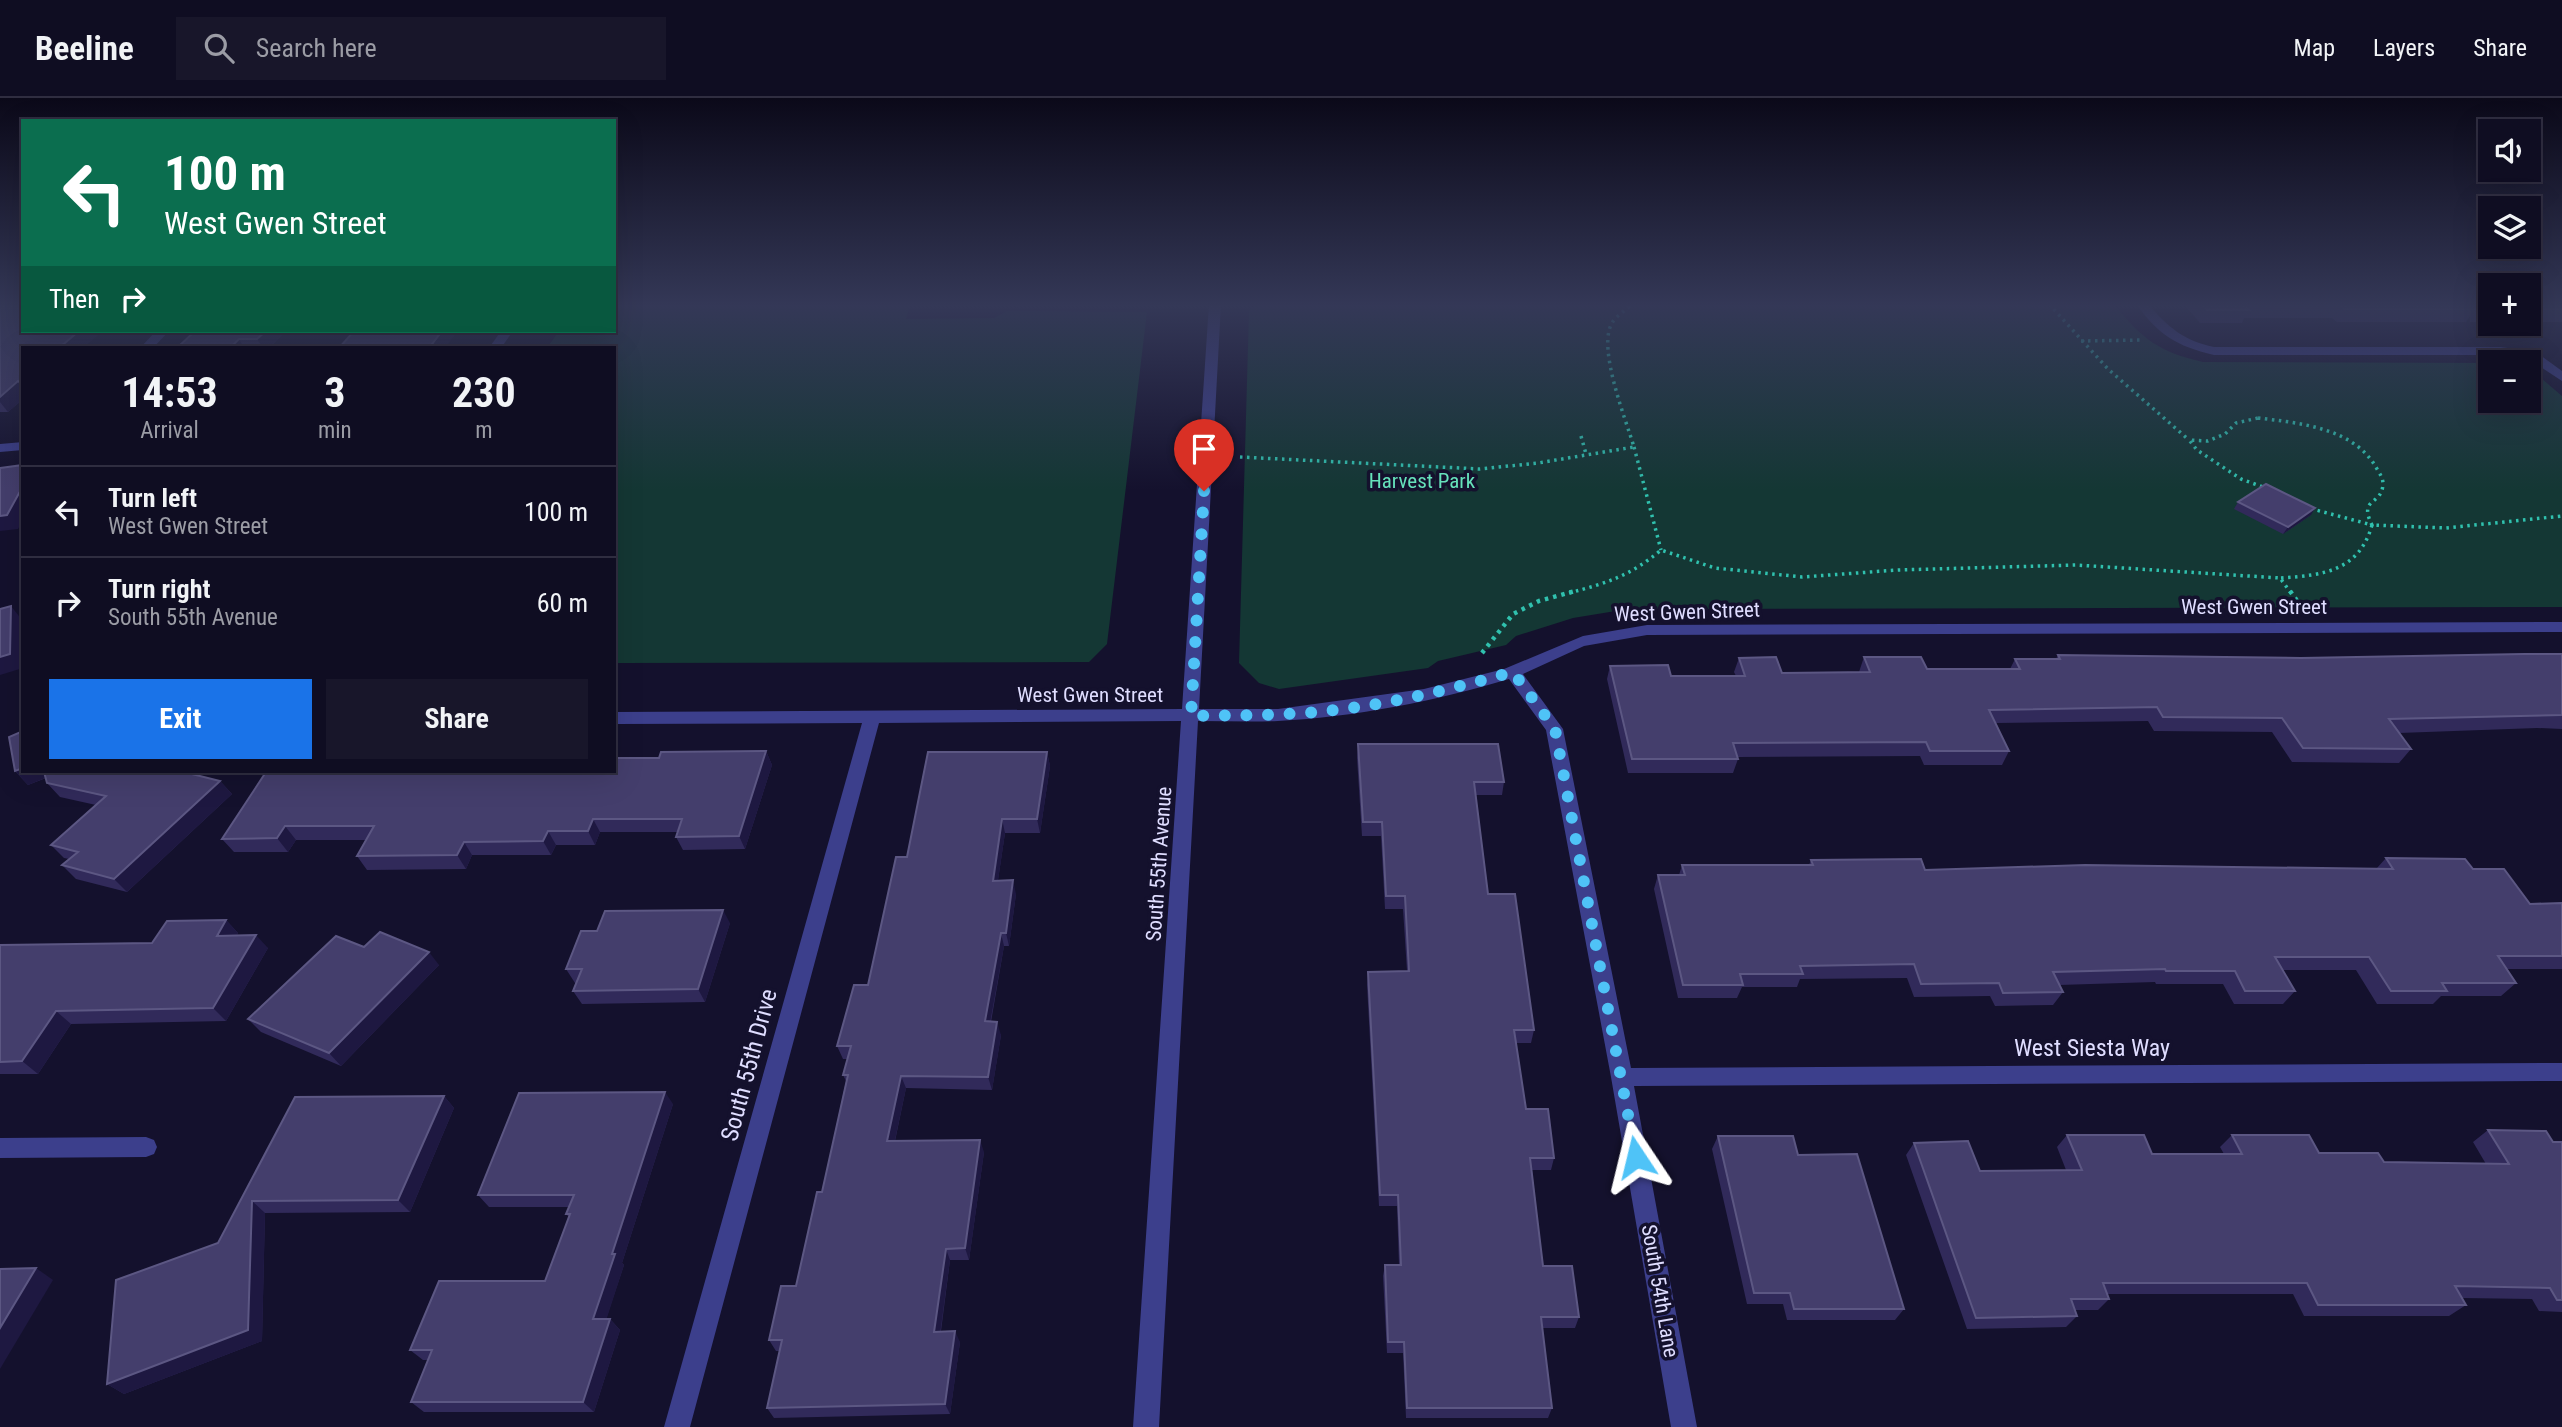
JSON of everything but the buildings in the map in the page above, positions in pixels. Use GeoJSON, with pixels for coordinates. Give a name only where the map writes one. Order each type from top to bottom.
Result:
{"type":"FeatureCollection","features":[{"type":"Feature","properties":{"kind":"street","name":"South 55th Avenue"},"geometry":{"type":"LineString","coordinates":[[1146,1427],[1211,366]]}},
{"type":"Feature","properties":{"kind":"street"},"geometry":{"type":"LineString","coordinates":[[2547,366],[2562,377]]}},
{"type":"Feature","properties":{"kind":"street"},"geometry":{"type":"LineString","coordinates":[[0,449],[21,446]]}},
{"type":"Feature","properties":{"kind":"street","name":"West Gwen Street"},"geometry":{"type":"LineString","coordinates":[[616,718],[1278,715],[1335,710],[1455,688],[1513,672],[1570,646],[1606,635],[1647,630],[2562,627]]}},
{"type":"Feature","properties":{"kind":"street","name":"South 54th Lane"},"geometry":{"type":"LineString","coordinates":[[1513,672],[1555,729],[1622,1077],[1684,1427]]}},
{"type":"Feature","properties":{"kind":"street","name":"South 55th Drive"},"geometry":{"type":"LineString","coordinates":[[677,1427],[872,717]]}},
{"type":"Feature","properties":{"kind":"street","name":"West Siesta Way"},"geometry":{"type":"LineString","coordinates":[[1622,1077],[2562,1072]]}},
{"type":"Feature","properties":{"kind":"street"},"geometry":{"type":"LineString","coordinates":[[0,1148],[146,1147]]}},
{"type":"Feature","properties":{"kind":"path"},"geometry":{"type":"LineString","coordinates":[[1611,366],[1661,550]]}},
{"type":"Feature","properties":{"kind":"path"},"geometry":{"type":"LineString","coordinates":[[2105,366],[2197,450],[2241,479],[2274,491],[2301,506],[2372,525],[2446,528],[2562,516]]}},
{"type":"Feature","properties":{"kind":"path"},"geometry":{"type":"LineString","coordinates":[[1661,550],[1715,568],[1802,577],[1898,569],[2076,565],[2280,578],[2318,576],[2342,568],[2360,552],[2370,538],[2372,525],[2366,513],[2367,506],[2379,496],[2384,481],[2376,461],[2355,444],[2326,431],[2291,421],[2258,418],[2236,423],[2224,434],[2208,441],[2189,440]]}},
{"type":"Feature","properties":{"kind":"path"},"geometry":{"type":"LineString","coordinates":[[1581,436],[1586,454]]}},
{"type":"Feature","properties":{"kind":"path"},"geometry":{"type":"LineString","coordinates":[[1240,457],[1290,458],[1360,466],[1484,469],[1634,447]]}},
{"type":"Feature","properties":{"kind":"path"},"geometry":{"type":"LineString","coordinates":[[1482,654],[1513,614],[1565,593],[1615,581],[1639,568],[1661,550]]}},
{"type":"Feature","properties":{"kind":"path"},"geometry":{"type":"LineString","coordinates":[[2280,578],[2303,609]]}},
{"type":"Feature","properties":{"kind":"green space"},"geometry":{"type":"Polygon","coordinates":[[[616,366],[1140,366],[1107,644],[1089,662],[616,663],[616,366]]]}},
{"type":"Feature","properties":{"kind":"green space","name":"Harvest Park"},"geometry":{"type":"Polygon","coordinates":[[[1247,366],[2478,366],[2478,413],[2541,413],[2541,378],[2562,396],[2562,607],[1628,609],[1573,618],[1516,636],[1506,645],[1438,661],[1428,668],[1279,689],[1259,683],[1239,663],[1247,366]]]}},
{"type":"Feature","properties":{"kind":"route"},"geometry":{"type":"LineString","coordinates":[[1204,491],[1191,716],[1278,715],[1335,710],[1455,688],[1513,672],[1555,729],[1636,1157]]}}]}
